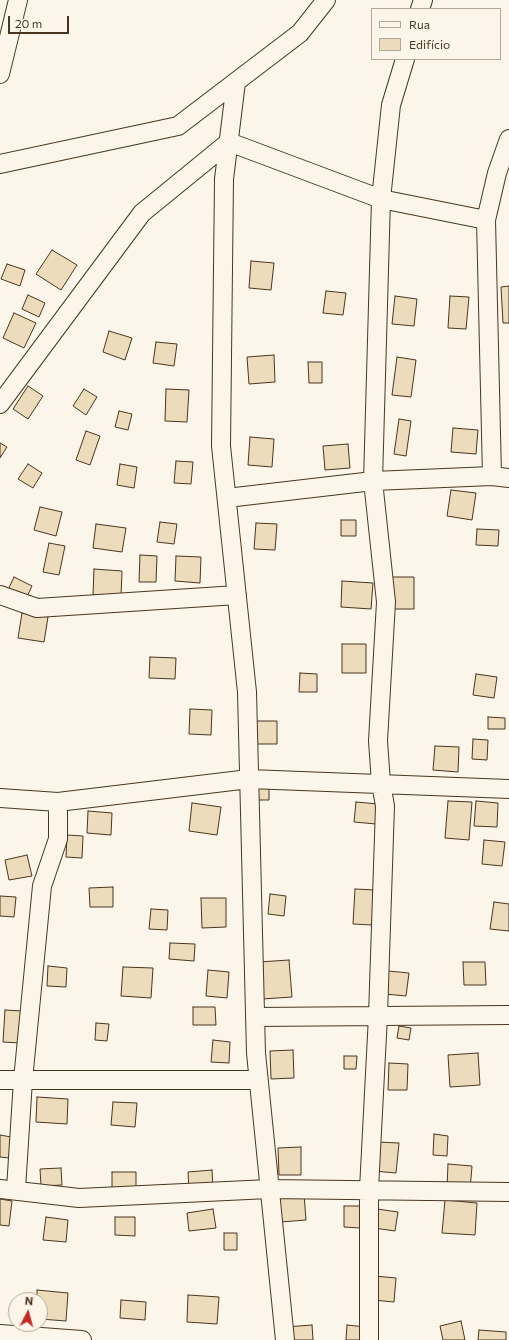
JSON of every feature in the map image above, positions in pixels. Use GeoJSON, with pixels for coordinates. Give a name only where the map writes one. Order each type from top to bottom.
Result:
{"type":"FeatureCollection","features":[{"type":"Feature","properties":{"kind":"street"},"geometry":{"type":"LineString","coordinates":[[0,74],[18,0]]}},
{"type":"Feature","properties":{"kind":"street"},"geometry":{"type":"LineString","coordinates":[[2,162],[178,126],[300,33],[326,0]]}},
{"type":"Feature","properties":{"kind":"street"},"geometry":{"type":"LineString","coordinates":[[369,1340],[369,1189],[378,1016],[386,806],[381,783],[378,741],[386,602],[373,481],[381,199],[391,105],[405,60]]}},
{"type":"Feature","properties":{"kind":"street"},"geometry":{"type":"LineString","coordinates":[[236,82],[224,179],[221,446],[247,692],[255,1017],[258,1080],[285,1340]]}},
{"type":"Feature","properties":{"kind":"street"},"geometry":{"type":"LineString","coordinates":[[226,498],[373,481],[500,477],[486,220],[497,173],[509,139]]}},
{"type":"Feature","properties":{"kind":"street"},"geometry":{"type":"LineString","coordinates":[[228,142],[381,199],[486,220]]}},
{"type":"Feature","properties":{"kind":"street"},"geometry":{"type":"LineString","coordinates":[[0,404],[142,213],[228,142]]}},
{"type":"Feature","properties":{"kind":"street"},"geometry":{"type":"LineString","coordinates":[[0,595],[37,608],[237,595]]}},
{"type":"Feature","properties":{"kind":"street"},"geometry":{"type":"LineString","coordinates":[[0,798],[58,802],[249,779],[509,789]]}},
{"type":"Feature","properties":{"kind":"street"},"geometry":{"type":"LineString","coordinates":[[58,802],[58,839],[42,886],[23,1080],[8,1189],[79,1198],[269,1189],[369,1189],[509,1192]]}},
{"type":"Feature","properties":{"kind":"street"},"geometry":{"type":"LineString","coordinates":[[255,1017],[509,1015]]}},
{"type":"Feature","properties":{"kind":"street"},"geometry":{"type":"LineString","coordinates":[[0,1080],[258,1080]]}},
{"type":"Feature","properties":{"kind":"street"},"geometry":{"type":"LineString","coordinates":[[0,1334],[82,1340]]}},
{"type":"Feature","properties":{"kind":"building"},"geometry":{"type":"Polygon","coordinates":[[[52,250],[77,265],[61,290],[36,274],[52,250]]]}},
{"type":"Feature","properties":{"kind":"building"},"geometry":{"type":"Polygon","coordinates":[[[251,261],[274,263],[271,290],[249,288],[251,261]]]}},
{"type":"Feature","properties":{"kind":"building"},"geometry":{"type":"Polygon","coordinates":[[[7,264],[25,270],[20,286],[1,279],[7,264]]]}},
{"type":"Feature","properties":{"kind":"building"},"geometry":{"type":"Polygon","coordinates":[[[509,286],[509,323],[503,323],[501,287],[509,286]]]}},
{"type":"Feature","properties":{"kind":"building"},"geometry":{"type":"Polygon","coordinates":[[[326,291],[346,293],[343,315],[323,313],[326,291]]]}},
{"type":"Feature","properties":{"kind":"building"},"geometry":{"type":"Polygon","coordinates":[[[28,295],[45,303],[39,317],[22,309],[28,295]]]}},
{"type":"Feature","properties":{"kind":"building"},"geometry":{"type":"Polygon","coordinates":[[[395,296],[417,299],[414,326],[392,324],[395,296]]]}},
{"type":"Feature","properties":{"kind":"building"},"geometry":{"type":"Polygon","coordinates":[[[450,296],[469,297],[466,329],[448,328],[450,296]]]}},
{"type":"Feature","properties":{"kind":"building"},"geometry":{"type":"Polygon","coordinates":[[[14,313],[36,323],[24,348],[3,338],[14,313]]]}},
{"type":"Feature","properties":{"kind":"building"},"geometry":{"type":"Polygon","coordinates":[[[109,331],[132,338],[125,360],[103,352],[109,331]]]}},
{"type":"Feature","properties":{"kind":"building"},"geometry":{"type":"Polygon","coordinates":[[[156,342],[177,344],[174,366],[153,363],[156,342]]]}},
{"type":"Feature","properties":{"kind":"building"},"geometry":{"type":"Polygon","coordinates":[[[274,355],[275,382],[249,384],[247,357],[274,355]]]}},
{"type":"Feature","properties":{"kind":"building"},"geometry":{"type":"Polygon","coordinates":[[[397,357],[416,360],[411,397],[392,395],[397,357]]]}},
{"type":"Feature","properties":{"kind":"building"},"geometry":{"type":"Polygon","coordinates":[[[308,362],[322,362],[322,383],[309,383],[308,362]]]}},
{"type":"Feature","properties":{"kind":"building"},"geometry":{"type":"Polygon","coordinates":[[[28,386],[43,396],[28,419],[13,409],[28,386]]]}},
{"type":"Feature","properties":{"kind":"building"},"geometry":{"type":"Polygon","coordinates":[[[84,389],[97,397],[86,415],[73,406],[84,389]]]}},
{"type":"Feature","properties":{"kind":"building"},"geometry":{"type":"Polygon","coordinates":[[[166,389],[189,390],[187,422],[165,421],[166,389]]]}},
{"type":"Feature","properties":{"kind":"building"},"geometry":{"type":"Polygon","coordinates":[[[119,411],[132,414],[128,430],[115,427],[119,411]]]}},
{"type":"Feature","properties":{"kind":"building"},"geometry":{"type":"Polygon","coordinates":[[[399,419],[411,421],[406,456],[394,454],[399,419]]]}},
{"type":"Feature","properties":{"kind":"building"},"geometry":{"type":"Polygon","coordinates":[[[453,428],[478,430],[476,454],[451,452],[453,428]]]}},
{"type":"Feature","properties":{"kind":"building"},"geometry":{"type":"Polygon","coordinates":[[[86,431],[100,436],[90,465],[76,460],[86,431]]]}},
{"type":"Feature","properties":{"kind":"building"},"geometry":{"type":"Polygon","coordinates":[[[250,437],[274,439],[272,467],[248,465],[250,437]]]}},
{"type":"Feature","properties":{"kind":"building"},"geometry":{"type":"Polygon","coordinates":[[[0,443],[7,447],[0,458],[0,443]]]}},
{"type":"Feature","properties":{"kind":"building"},"geometry":{"type":"Polygon","coordinates":[[[348,444],[350,468],[325,470],[323,446],[348,444]]]}},
{"type":"Feature","properties":{"kind":"building"},"geometry":{"type":"Polygon","coordinates":[[[176,461],[193,462],[191,484],[174,483],[176,461]]]}},
{"type":"Feature","properties":{"kind":"building"},"geometry":{"type":"Polygon","coordinates":[[[28,464],[42,473],[33,488],[18,479],[28,464]]]}},
{"type":"Feature","properties":{"kind":"building"},"geometry":{"type":"Polygon","coordinates":[[[120,464],[137,467],[134,488],[117,485],[120,464]]]}},
{"type":"Feature","properties":{"kind":"building"},"geometry":{"type":"Polygon","coordinates":[[[451,490],[476,493],[472,520],[447,516],[451,490]]]}},
{"type":"Feature","properties":{"kind":"building"},"geometry":{"type":"Polygon","coordinates":[[[40,507],[62,512],[56,536],[34,530],[40,507]]]}},
{"type":"Feature","properties":{"kind":"building"},"geometry":{"type":"Polygon","coordinates":[[[341,520],[356,520],[356,536],[341,536],[341,520]]]}},
{"type":"Feature","properties":{"kind":"building"},"geometry":{"type":"Polygon","coordinates":[[[160,522],[177,524],[174,544],[157,542],[160,522]]]}},
{"type":"Feature","properties":{"kind":"building"},"geometry":{"type":"Polygon","coordinates":[[[256,523],[277,524],[275,550],[254,549],[256,523]]]}},
{"type":"Feature","properties":{"kind":"building"},"geometry":{"type":"Polygon","coordinates":[[[96,524],[126,528],[122,552],[93,548],[96,524]]]}},
{"type":"Feature","properties":{"kind":"building"},"geometry":{"type":"Polygon","coordinates":[[[477,529],[499,530],[498,546],[476,545],[477,529]]]}},
{"type":"Feature","properties":{"kind":"building"},"geometry":{"type":"Polygon","coordinates":[[[49,543],[65,546],[59,575],[43,572],[49,543]]]}},
{"type":"Feature","properties":{"kind":"building"},"geometry":{"type":"Polygon","coordinates":[[[140,555],[157,556],[156,582],[139,582],[140,555]]]}},
{"type":"Feature","properties":{"kind":"building"},"geometry":{"type":"Polygon","coordinates":[[[176,556],[201,557],[200,583],[175,581],[176,556]]]}},
{"type":"Feature","properties":{"kind":"building"},"geometry":{"type":"Polygon","coordinates":[[[94,569],[122,571],[121,597],[93,595],[94,569]]]}},
{"type":"Feature","properties":{"kind":"building"},"geometry":{"type":"Polygon","coordinates":[[[14,577],[32,586],[25,601],[7,592],[14,577]]]}},
{"type":"Feature","properties":{"kind":"building"},"geometry":{"type":"Polygon","coordinates":[[[391,577],[414,577],[414,609],[391,609],[391,577]]]}},
{"type":"Feature","properties":{"kind":"building"},"geometry":{"type":"Polygon","coordinates":[[[342,581],[373,583],[371,609],[341,607],[342,581]]]}},
{"type":"Feature","properties":{"kind":"building"},"geometry":{"type":"Polygon","coordinates":[[[22,613],[48,617],[44,642],[18,638],[22,613]]]}},
{"type":"Feature","properties":{"kind":"building"},"geometry":{"type":"Polygon","coordinates":[[[342,644],[366,644],[366,673],[342,673],[342,644]]]}},
{"type":"Feature","properties":{"kind":"building"},"geometry":{"type":"Polygon","coordinates":[[[150,657],[176,658],[175,679],[149,678],[150,657]]]}},
{"type":"Feature","properties":{"kind":"building"},"geometry":{"type":"Polygon","coordinates":[[[300,673],[317,674],[317,692],[299,692],[300,673]]]}},
{"type":"Feature","properties":{"kind":"building"},"geometry":{"type":"Polygon","coordinates":[[[476,674],[497,677],[494,698],[473,695],[476,674]]]}},
{"type":"Feature","properties":{"kind":"building"},"geometry":{"type":"Polygon","coordinates":[[[190,709],[212,710],[211,735],[189,734],[190,709]]]}},
{"type":"Feature","properties":{"kind":"building"},"geometry":{"type":"Polygon","coordinates":[[[488,717],[505,718],[505,729],[488,729],[488,717]]]}},
{"type":"Feature","properties":{"kind":"building"},"geometry":{"type":"Polygon","coordinates":[[[256,721],[277,721],[277,744],[256,744],[256,721]]]}},
{"type":"Feature","properties":{"kind":"building"},"geometry":{"type":"Polygon","coordinates":[[[473,739],[488,740],[487,760],[472,759],[473,739]]]}},
{"type":"Feature","properties":{"kind":"building"},"geometry":{"type":"Polygon","coordinates":[[[435,746],[459,747],[458,772],[433,770],[435,746]]]}},
{"type":"Feature","properties":{"kind":"building"},"geometry":{"type":"Polygon","coordinates":[[[256,784],[269,784],[269,800],[256,800],[256,784]]]}},
{"type":"Feature","properties":{"kind":"building"},"geometry":{"type":"Polygon","coordinates":[[[448,801],[472,802],[469,840],[445,838],[448,801]]]}},
{"type":"Feature","properties":{"kind":"building"},"geometry":{"type":"Polygon","coordinates":[[[476,801],[498,803],[497,827],[474,826],[476,801]]]}},
{"type":"Feature","properties":{"kind":"building"},"geometry":{"type":"Polygon","coordinates":[[[356,802],[378,804],[376,824],[354,822],[356,802]]]}},
{"type":"Feature","properties":{"kind":"building"},"geometry":{"type":"Polygon","coordinates":[[[192,803],[221,807],[217,835],[189,831],[192,803]]]}},
{"type":"Feature","properties":{"kind":"building"},"geometry":{"type":"Polygon","coordinates":[[[88,811],[112,813],[111,835],[87,833],[88,811]]]}},
{"type":"Feature","properties":{"kind":"building"},"geometry":{"type":"Polygon","coordinates":[[[67,835],[83,836],[82,858],[66,857],[67,835]]]}},
{"type":"Feature","properties":{"kind":"building"},"geometry":{"type":"Polygon","coordinates":[[[484,840],[505,842],[502,866],[482,864],[484,840]]]}},
{"type":"Feature","properties":{"kind":"building"},"geometry":{"type":"Polygon","coordinates":[[[27,855],[32,876],[9,880],[5,860],[27,855]]]}},
{"type":"Feature","properties":{"kind":"building"},"geometry":{"type":"Polygon","coordinates":[[[113,887],[113,907],[90,907],[89,888],[113,887]]]}},
{"type":"Feature","properties":{"kind":"building"},"geometry":{"type":"Polygon","coordinates":[[[355,889],[375,890],[372,925],[353,924],[355,889]]]}},
{"type":"Feature","properties":{"kind":"building"},"geometry":{"type":"Polygon","coordinates":[[[270,894],[286,896],[284,916],[268,914],[270,894]]]}},
{"type":"Feature","properties":{"kind":"building"},"geometry":{"type":"Polygon","coordinates":[[[0,896],[16,897],[14,917],[0,916],[0,896]]]}},
{"type":"Feature","properties":{"kind":"building"},"geometry":{"type":"Polygon","coordinates":[[[201,898],[226,898],[226,927],[202,928],[201,898]]]}},
{"type":"Feature","properties":{"kind":"building"},"geometry":{"type":"Polygon","coordinates":[[[494,902],[509,904],[509,931],[490,929],[494,902]]]}},
{"type":"Feature","properties":{"kind":"building"},"geometry":{"type":"Polygon","coordinates":[[[151,909],[168,910],[167,930],[149,929],[151,909]]]}},
{"type":"Feature","properties":{"kind":"building"},"geometry":{"type":"Polygon","coordinates":[[[170,943],[195,944],[194,961],[169,959],[170,943]]]}},
{"type":"Feature","properties":{"kind":"building"},"geometry":{"type":"Polygon","coordinates":[[[289,960],[292,997],[262,999],[259,962],[289,960]]]}},
{"type":"Feature","properties":{"kind":"building"},"geometry":{"type":"Polygon","coordinates":[[[463,962],[485,962],[486,985],[464,985],[463,962]]]}},
{"type":"Feature","properties":{"kind":"building"},"geometry":{"type":"Polygon","coordinates":[[[48,966],[67,968],[66,987],[47,986],[48,966]]]}},
{"type":"Feature","properties":{"kind":"building"},"geometry":{"type":"Polygon","coordinates":[[[123,967],[153,968],[151,998],[121,996],[123,967]]]}},
{"type":"Feature","properties":{"kind":"building"},"geometry":{"type":"Polygon","coordinates":[[[208,970],[229,972],[227,998],[206,996],[208,970]]]}},
{"type":"Feature","properties":{"kind":"building"},"geometry":{"type":"Polygon","coordinates":[[[388,971],[409,973],[406,996],[385,994],[388,971]]]}},
{"type":"Feature","properties":{"kind":"building"},"geometry":{"type":"Polygon","coordinates":[[[193,1007],[215,1007],[216,1025],[193,1025],[193,1007]]]}},
{"type":"Feature","properties":{"kind":"building"},"geometry":{"type":"Polygon","coordinates":[[[5,1010],[22,1011],[20,1043],[3,1042],[5,1010]]]}},
{"type":"Feature","properties":{"kind":"building"},"geometry":{"type":"Polygon","coordinates":[[[96,1023],[109,1024],[107,1041],[95,1040],[96,1023]]]}},
{"type":"Feature","properties":{"kind":"building"},"geometry":{"type":"Polygon","coordinates":[[[399,1026],[411,1028],[409,1040],[397,1038],[399,1026]]]}},
{"type":"Feature","properties":{"kind":"building"},"geometry":{"type":"Polygon","coordinates":[[[213,1040],[230,1042],[229,1063],[211,1062],[213,1040]]]}},
{"type":"Feature","properties":{"kind":"building"},"geometry":{"type":"Polygon","coordinates":[[[293,1050],[294,1078],[271,1079],[270,1051],[293,1050]]]}},
{"type":"Feature","properties":{"kind":"building"},"geometry":{"type":"Polygon","coordinates":[[[478,1053],[480,1085],[450,1087],[448,1055],[478,1053]]]}},
{"type":"Feature","properties":{"kind":"building"},"geometry":{"type":"Polygon","coordinates":[[[344,1056],[357,1056],[356,1069],[344,1069],[344,1056]]]}},
{"type":"Feature","properties":{"kind":"building"},"geometry":{"type":"Polygon","coordinates":[[[389,1063],[408,1064],[407,1090],[388,1090],[389,1063]]]}},
{"type":"Feature","properties":{"kind":"building"},"geometry":{"type":"Polygon","coordinates":[[[37,1097],[68,1099],[67,1124],[36,1122],[37,1097]]]}},
{"type":"Feature","properties":{"kind":"building"},"geometry":{"type":"Polygon","coordinates":[[[113,1102],[137,1103],[135,1127],[111,1125],[113,1102]]]}},
{"type":"Feature","properties":{"kind":"building"},"geometry":{"type":"Polygon","coordinates":[[[434,1134],[448,1136],[447,1156],[433,1155],[434,1134]]]}},
{"type":"Feature","properties":{"kind":"building"},"geometry":{"type":"Polygon","coordinates":[[[0,1135],[11,1137],[9,1158],[0,1157],[0,1135]]]}},
{"type":"Feature","properties":{"kind":"building"},"geometry":{"type":"Polygon","coordinates":[[[376,1142],[399,1143],[396,1173],[374,1171],[376,1142]]]}},
{"type":"Feature","properties":{"kind":"building"},"geometry":{"type":"Polygon","coordinates":[[[301,1147],[301,1175],[279,1175],[278,1148],[301,1147]]]}},
{"type":"Feature","properties":{"kind":"building"},"geometry":{"type":"Polygon","coordinates":[[[448,1164],[472,1166],[470,1190],[447,1188],[448,1164]]]}},
{"type":"Feature","properties":{"kind":"building"},"geometry":{"type":"Polygon","coordinates":[[[61,1168],[62,1185],[41,1186],[40,1169],[61,1168]]]}},
{"type":"Feature","properties":{"kind":"building"},"geometry":{"type":"Polygon","coordinates":[[[212,1170],[213,1189],[189,1190],[188,1172],[212,1170]]]}},
{"type":"Feature","properties":{"kind":"building"},"geometry":{"type":"Polygon","coordinates":[[[112,1172],[136,1172],[136,1193],[112,1193],[112,1172]]]}},
{"type":"Feature","properties":{"kind":"building"},"geometry":{"type":"Polygon","coordinates":[[[304,1194],[306,1220],[281,1222],[279,1196],[304,1194]]]}},
{"type":"Feature","properties":{"kind":"building"},"geometry":{"type":"Polygon","coordinates":[[[0,1199],[12,1201],[9,1226],[0,1225],[0,1199]]]}},
{"type":"Feature","properties":{"kind":"building"},"geometry":{"type":"Polygon","coordinates":[[[445,1200],[477,1203],[475,1235],[442,1233],[445,1200]]]}},
{"type":"Feature","properties":{"kind":"building"},"geometry":{"type":"Polygon","coordinates":[[[344,1206],[361,1206],[360,1228],[344,1227],[344,1206]]]}},
{"type":"Feature","properties":{"kind":"building"},"geometry":{"type":"Polygon","coordinates":[[[213,1209],[216,1228],[189,1231],[187,1213],[213,1209]]]}},
{"type":"Feature","properties":{"kind":"building"},"geometry":{"type":"Polygon","coordinates":[[[377,1209],[398,1212],[395,1231],[374,1228],[377,1209]]]}},
{"type":"Feature","properties":{"kind":"building"},"geometry":{"type":"Polygon","coordinates":[[[46,1217],[68,1220],[66,1242],[43,1240],[46,1217]]]}},
{"type":"Feature","properties":{"kind":"building"},"geometry":{"type":"Polygon","coordinates":[[[115,1217],[135,1217],[135,1236],[115,1235],[115,1217]]]}},
{"type":"Feature","properties":{"kind":"building"},"geometry":{"type":"Polygon","coordinates":[[[224,1233],[237,1233],[237,1250],[224,1250],[224,1233]]]}},
{"type":"Feature","properties":{"kind":"building"},"geometry":{"type":"Polygon","coordinates":[[[375,1276],[396,1278],[394,1302],[373,1300],[375,1276]]]}},
{"type":"Feature","properties":{"kind":"building"},"geometry":{"type":"Polygon","coordinates":[[[37,1290],[68,1293],[66,1321],[48,1320],[48,1292],[37,1292],[37,1290]]]}},
{"type":"Feature","properties":{"kind":"building"},"geometry":{"type":"Polygon","coordinates":[[[188,1295],[219,1297],[217,1324],[187,1322],[188,1295]]]}},
{"type":"Feature","properties":{"kind":"building"},"geometry":{"type":"Polygon","coordinates":[[[121,1300],[146,1302],[145,1320],[120,1318],[121,1300]]]}},
{"type":"Feature","properties":{"kind":"building"},"geometry":{"type":"Polygon","coordinates":[[[461,1321],[465,1340],[443,1340],[440,1326],[461,1321]]]}},
{"type":"Feature","properties":{"kind":"building"},"geometry":{"type":"Polygon","coordinates":[[[312,1325],[313,1340],[287,1340],[286,1327],[312,1325]]]}},
{"type":"Feature","properties":{"kind":"building"},"geometry":{"type":"Polygon","coordinates":[[[347,1325],[365,1327],[364,1340],[346,1340],[347,1325]]]}},
{"type":"Feature","properties":{"kind":"building"},"geometry":{"type":"Polygon","coordinates":[[[479,1330],[506,1332],[506,1340],[478,1340],[479,1330]]]}}]}
